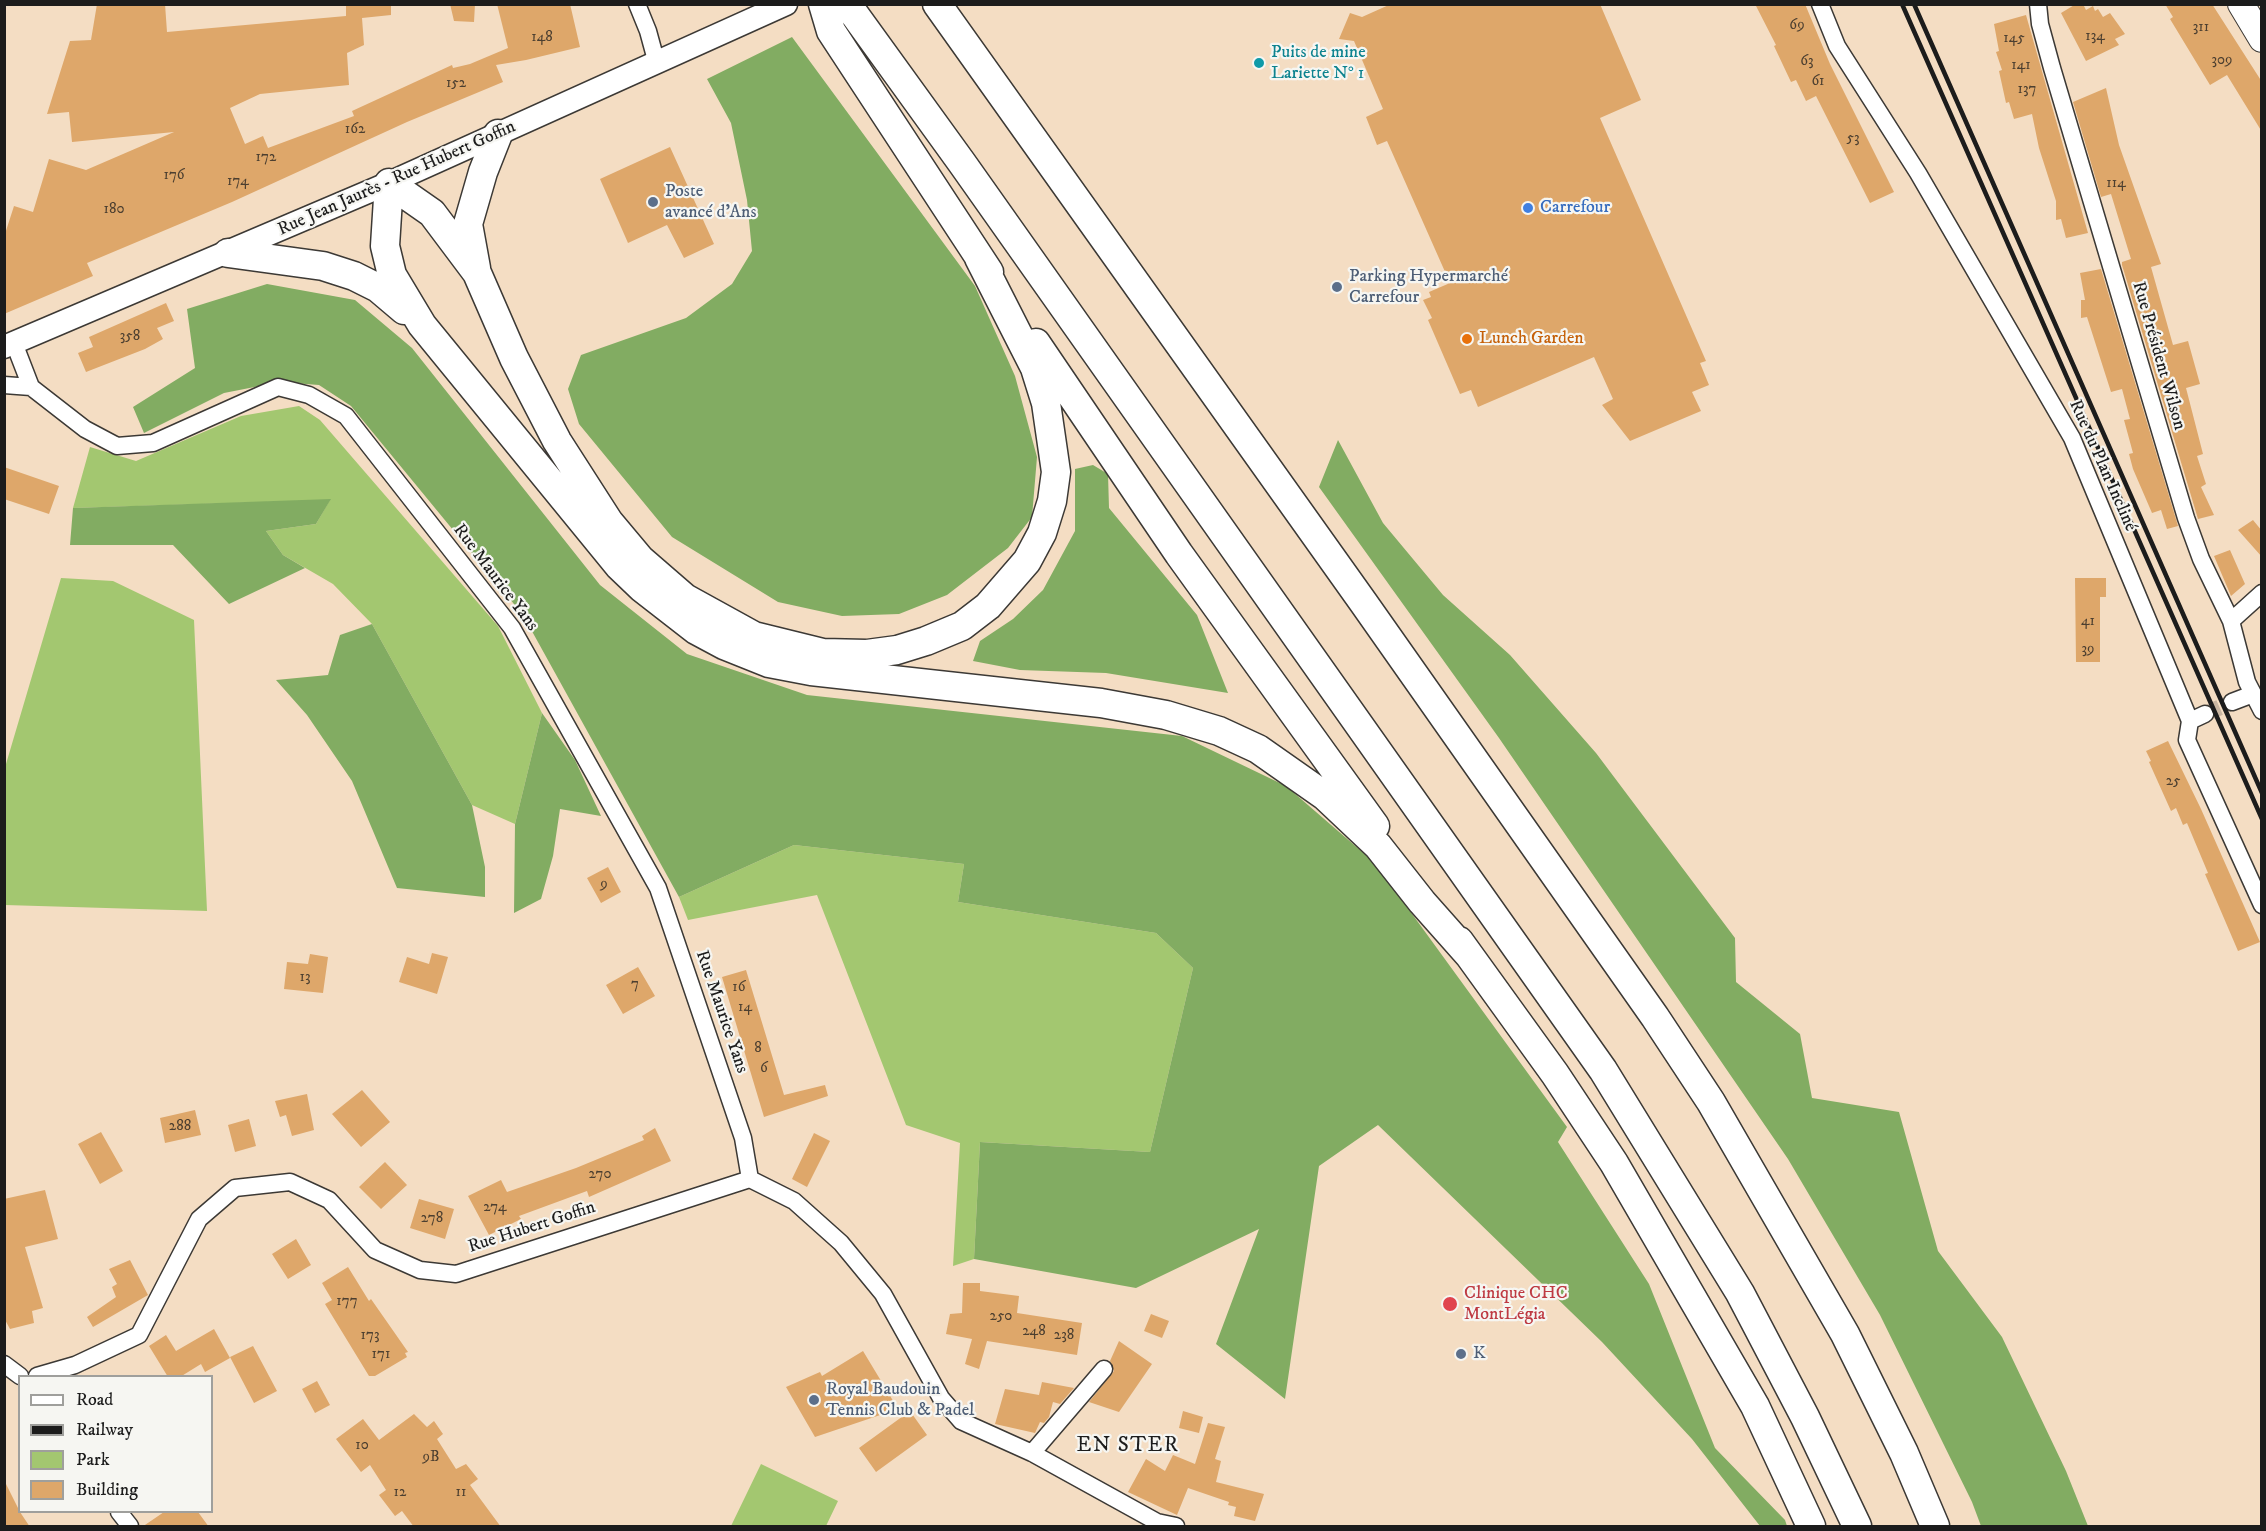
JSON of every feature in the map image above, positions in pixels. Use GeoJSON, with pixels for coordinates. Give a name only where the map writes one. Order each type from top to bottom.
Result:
{"type":"FeatureCollection","features":[{"type":"Feature","properties":{"kind":"highway"},"geometry":{"type":"LineString","coordinates":[[937,4],[1350,583],[1655,1017],[1705,1092],[1785,1225],[1845,1334],[1904,1453],[1935,1527]]}},
{"type":"Feature","properties":{"kind":"highway"},"geometry":{"type":"LineString","coordinates":[[852,11],[1603,1070],[1740,1293],[1805,1417],[1857,1527]]}},
{"type":"Feature","properties":{"kind":"highway"},"geometry":{"type":"LineString","coordinates":[[827,18],[979,258],[1179,554],[1469,955],[1614,1163],[1755,1407],[1811,1527]]}},
{"type":"Feature","properties":{"kind":"highway"},"geometry":{"type":"LineString","coordinates":[[498,134],[483,172],[468,225],[477,273],[513,358],[557,441],[609,522],[640,559],[685,598],[754,636],[823,653],[867,654],[897,650],[962,626],[988,606],[1027,561],[1042,533],[1052,501],[1056,472],[1046,402],[1026,348],[979,258]]}},
{"type":"Feature","properties":{"kind":"highway"},"geometry":{"type":"LineString","coordinates":[[389,183],[432,213],[477,273]]}},
{"type":"Feature","properties":{"kind":"highway"},"geometry":{"type":"LineString","coordinates":[[389,183],[384,246],[392,275],[422,325],[620,566],[642,588],[696,630],[724,645],[769,663],[811,671],[1101,703],[1166,715],[1219,731],[1258,749],[1325,796],[1378,846],[1422,902],[1469,955]]}},
{"type":"Feature","properties":{"kind":"highway"},"geometry":{"type":"LineString","coordinates":[[228,254],[323,266],[354,276],[378,288],[422,325]]}},
{"type":"Feature","properties":{"kind":"main road","name":"Rue Jean Jaurès - Rue Hubert Goffin"},"geometry":{"type":"LineString","coordinates":[[9,345],[228,254],[657,64],[786,4]]}},
{"type":"Feature","properties":{"kind":"main road"},"geometry":{"type":"LineString","coordinates":[[2241,4],[2262,39]]}},
{"type":"Feature","properties":{"kind":"street"},"geometry":{"type":"LineString","coordinates":[[637,4],[648,31],[657,64]]}},
{"type":"Feature","properties":{"kind":"street","name":"Rue du Plan Incliné"},"geometry":{"type":"LineString","coordinates":[[1820,4],[1837,46],[1918,173],[2072,438],[2197,717],[2187,740],[2262,905]]}},
{"type":"Feature","properties":{"kind":"street","name":"Rue Président Wilson"},"geometry":{"type":"LineString","coordinates":[[2038,4],[2040,24],[2052,68],[2186,518],[2201,559],[2231,621],[2253,694],[2262,711]]}},
{"type":"Feature","properties":{"kind":"street"},"geometry":{"type":"LineString","coordinates":[[9,345],[31,387]]}},
{"type":"Feature","properties":{"kind":"street"},"geometry":{"type":"LineString","coordinates":[[4,385],[31,387]]}},
{"type":"Feature","properties":{"kind":"street","name":"Rue Maurice Yans"},"geometry":{"type":"LineString","coordinates":[[31,387],[85,429],[117,446],[153,443],[278,387],[309,395],[346,416],[512,628],[658,888],[743,1138],[750,1179]]}},
{"type":"Feature","properties":{"kind":"street"},"geometry":{"type":"LineString","coordinates":[[2231,621],[2262,593]]}},
{"type":"Feature","properties":{"kind":"street"},"geometry":{"type":"LineString","coordinates":[[2232,702],[2253,694]]}},
{"type":"Feature","properties":{"kind":"street"},"geometry":{"type":"LineString","coordinates":[[750,1179],[794,1201],[841,1243],[883,1294],[941,1398],[961,1421],[1032,1453],[1157,1522],[1176,1527]]}},
{"type":"Feature","properties":{"kind":"street","name":"Rue Hubert Goffin"},"geometry":{"type":"LineString","coordinates":[[44,1375],[75,1365],[139,1335],[199,1219],[235,1188],[290,1182],[329,1200],[375,1250],[420,1270],[456,1274],[750,1179]]}},
{"type":"Feature","properties":{"kind":"street"},"geometry":{"type":"LineString","coordinates":[[4,1364],[18,1375]]}},
{"type":"Feature","properties":{"kind":"street"},"geometry":{"type":"LineString","coordinates":[[1032,1453],[1104,1369]]}},
{"type":"Feature","properties":{"kind":"street"},"geometry":{"type":"LineString","coordinates":[[120,1513],[130,1527]]}},
{"type":"Feature","properties":{"kind":"green space"},"geometry":{"type":"Polygon","coordinates":[[[792,37],[975,286],[1015,376],[1037,457],[1032,517],[1008,548],[947,595],[899,614],[842,616],[778,602],[672,537],[579,424],[568,389],[581,355],[686,318],[732,284],[752,251],[747,200],[731,123],[707,79],[792,37]]]}},
{"type":"Feature","properties":{"kind":"green space"},"geometry":{"type":"Polygon","coordinates":[[[267,284],[355,300],[412,348],[600,585],[687,654],[807,695],[1182,736],[1286,786],[1375,863],[1567,1127],[1558,1142],[1649,1284],[1715,1448],[1785,1520],[1787,1526],[1760,1526],[1692,1439],[1602,1342],[1378,1125],[1319,1166],[1285,1399],[1216,1344],[1259,1229],[1136,1288],[974,1259],[980,1142],[1150,1152],[1193,968],[1156,933],[958,902],[964,864],[794,845],[679,897],[523,615],[351,406],[319,385],[280,382],[224,393],[144,433],[133,407],[195,368],[187,309],[267,284]]]}},
{"type":"Feature","properties":{"kind":"green space"},"geometry":{"type":"Polygon","coordinates":[[[299,406],[320,420],[498,626],[542,713],[515,824],[472,805],[372,624],[333,584],[283,555],[266,531],[316,524],[330,500],[73,508],[90,447],[136,461],[241,416],[299,406]]]}},
{"type":"Feature","properties":{"kind":"green space"},"geometry":{"type":"Polygon","coordinates":[[[1338,440],[1383,523],[1443,595],[1510,655],[1596,753],[1735,938],[1736,982],[1800,1034],[1812,1098],[1899,1112],[1938,1251],[2002,1337],[2066,1471],[2088,1526],[1981,1526],[1972,1502],[1880,1315],[1788,1159],[1499,738],[1319,487],[1338,440]]]}},
{"type":"Feature","properties":{"kind":"green space"},"geometry":{"type":"Polygon","coordinates":[[[1093,465],[1108,474],[1109,508],[1197,615],[1228,693],[1106,673],[1020,670],[973,661],[980,641],[1013,619],[1043,590],[1075,531],[1075,469],[1093,465]]]}},
{"type":"Feature","properties":{"kind":"green space"},"geometry":{"type":"Polygon","coordinates":[[[331,499],[316,524],[266,531],[283,555],[305,568],[229,604],[173,545],[70,545],[73,508],[331,499]]]}},
{"type":"Feature","properties":{"kind":"green space"},"geometry":{"type":"Polygon","coordinates":[[[61,578],[113,581],[194,620],[207,911],[5,905],[6,764],[61,578]]]}},
{"type":"Feature","properties":{"kind":"green space"},"geometry":{"type":"Polygon","coordinates":[[[372,624],[472,805],[485,867],[485,897],[397,888],[352,781],[307,715],[276,680],[328,675],[340,635],[372,624]]]}},
{"type":"Feature","properties":{"kind":"green space"},"geometry":{"type":"Polygon","coordinates":[[[542,713],[575,760],[601,816],[560,809],[553,856],[541,899],[514,913],[515,824],[542,713]]]}},
{"type":"Feature","properties":{"kind":"green space"},"geometry":{"type":"Polygon","coordinates":[[[794,845],[964,864],[958,902],[1156,933],[1193,968],[1150,1152],[980,1142],[974,1259],[953,1266],[960,1143],[906,1125],[817,895],[688,920],[679,897],[794,845]]]}},
{"type":"Feature","properties":{"kind":"green space"},"geometry":{"type":"Polygon","coordinates":[[[761,1464],[838,1501],[826,1526],[731,1526],[761,1464]]]}},
{"type":"Feature","properties":{"kind":"building"},"geometry":{"type":"Polygon","coordinates":[[[97,4],[165,4],[167,32],[346,16],[346,4],[391,4],[391,15],[362,18],[364,45],[347,53],[349,85],[260,94],[230,108],[245,144],[263,136],[268,148],[354,116],[352,111],[452,65],[453,68],[470,64],[508,48],[497,4],[570,4],[580,47],[496,65],[503,82],[407,122],[232,202],[87,263],[93,276],[4,314],[4,237],[14,206],[33,212],[49,159],[86,170],[174,132],[72,142],[69,112],[47,114],[70,41],[91,40],[97,4]]]}},
{"type":"Feature","properties":{"kind":"building"},"geometry":{"type":"Polygon","coordinates":[[[450,4],[475,4],[474,22],[454,21],[450,4]]]}},
{"type":"Feature","properties":{"kind":"building","name":"Carrefour"},"geometry":{"type":"Polygon","coordinates":[[[1391,4],[1600,4],[1641,100],[1600,118],[1706,361],[1700,363],[1709,385],[1692,392],[1701,411],[1630,441],[1602,405],[1613,399],[1594,357],[1478,407],[1471,390],[1460,394],[1428,320],[1432,318],[1423,300],[1431,297],[1429,292],[1450,283],[1387,141],[1377,145],[1366,117],[1383,109],[1354,41],[1339,39],[1350,13],[1362,17],[1391,4]]]}},
{"type":"Feature","properties":{"kind":"building"},"geometry":{"type":"Polygon","coordinates":[[[1755,4],[1805,4],[1830,64],[1894,192],[1870,203],[1816,96],[1806,101],[1796,80],[1791,82],[1774,46],[1776,45],[1755,4]]]}},
{"type":"Feature","properties":{"kind":"building"},"geometry":{"type":"Polygon","coordinates":[[[2076,4],[2083,4],[2086,10],[2093,6],[2095,11],[2098,9],[2103,17],[2110,13],[2125,34],[2115,39],[2119,45],[2086,61],[2061,13],[2076,4]]]}},
{"type":"Feature","properties":{"kind":"building"},"geometry":{"type":"Polygon","coordinates":[[[2165,4],[2212,4],[2262,82],[2262,132],[2227,75],[2210,85],[2170,19],[2173,17],[2165,4]]]}},
{"type":"Feature","properties":{"kind":"building"},"geometry":{"type":"Polygon","coordinates":[[[2026,15],[2088,233],[2066,238],[2061,219],[2056,220],[2056,201],[2039,148],[2032,114],[2014,119],[2009,102],[2006,103],[1999,71],[2002,70],[1996,52],[1999,51],[1994,24],[2026,15]]]}},
{"type":"Feature","properties":{"kind":"building"},"geometry":{"type":"Polygon","coordinates":[[[2106,88],[2119,145],[2161,264],[2151,267],[2173,345],[2188,341],[2200,384],[2186,388],[2203,454],[2197,456],[2206,484],[2201,487],[2214,515],[2198,519],[2122,265],[2122,262],[2131,259],[2111,194],[2101,197],[2073,102],[2106,88]]]}},
{"type":"Feature","properties":{"kind":"building","name":"Poste avancé d'Ans"},"geometry":{"type":"Polygon","coordinates":[[[670,147],[714,244],[684,258],[667,225],[628,243],[600,179],[670,147]]]}},
{"type":"Feature","properties":{"kind":"building"},"geometry":{"type":"Polygon","coordinates":[[[2101,269],[2178,526],[2167,529],[2161,510],[2152,513],[2129,454],[2133,453],[2124,420],[2130,419],[2122,389],[2111,392],[2087,317],[2081,318],[2081,300],[2085,300],[2080,273],[2101,269]]]}},
{"type":"Feature","properties":{"kind":"building"},"geometry":{"type":"Polygon","coordinates":[[[166,303],[174,321],[157,328],[163,339],[145,349],[86,372],[78,353],[93,347],[89,337],[166,303]]]}},
{"type":"Feature","properties":{"kind":"building"},"geometry":{"type":"Polygon","coordinates":[[[4,467],[59,486],[49,514],[4,499],[4,467]]]}},
{"type":"Feature","properties":{"kind":"building"},"geometry":{"type":"Polygon","coordinates":[[[2253,520],[2262,531],[2262,557],[2238,530],[2253,520]]]}},
{"type":"Feature","properties":{"kind":"building"},"geometry":{"type":"Polygon","coordinates":[[[2230,550],[2245,584],[2231,596],[2214,556],[2230,550]]]}},
{"type":"Feature","properties":{"kind":"building"},"geometry":{"type":"Polygon","coordinates":[[[2075,578],[2106,578],[2106,597],[2100,597],[2100,662],[2076,662],[2075,578]]]}},
{"type":"Feature","properties":{"kind":"building"},"geometry":{"type":"Polygon","coordinates":[[[2168,741],[2260,942],[2238,951],[2205,874],[2208,873],[2187,823],[2183,825],[2176,808],[2171,811],[2149,762],[2151,761],[2146,751],[2168,741]]]}},
{"type":"Feature","properties":{"kind":"building"},"geometry":{"type":"Polygon","coordinates":[[[608,867],[621,892],[601,903],[587,878],[608,867]]]}},
{"type":"Feature","properties":{"kind":"building"},"geometry":{"type":"Polygon","coordinates":[[[432,953],[448,957],[437,994],[399,982],[407,957],[429,964],[432,953]]]}},
{"type":"Feature","properties":{"kind":"building"},"geometry":{"type":"Polygon","coordinates":[[[310,954],[328,957],[323,993],[284,989],[287,962],[308,964],[310,954]]]}},
{"type":"Feature","properties":{"kind":"building"},"geometry":{"type":"Polygon","coordinates":[[[638,967],[655,996],[623,1014],[606,985],[638,967]]]}},
{"type":"Feature","properties":{"kind":"building"},"geometry":{"type":"Polygon","coordinates":[[[746,970],[784,1095],[825,1085],[828,1096],[764,1117],[722,977],[746,970]]]}},
{"type":"Feature","properties":{"kind":"building"},"geometry":{"type":"Polygon","coordinates":[[[362,1090],[390,1122],[361,1147],[332,1114],[362,1090]]]}},
{"type":"Feature","properties":{"kind":"building"},"geometry":{"type":"Polygon","coordinates":[[[307,1094],[314,1130],[292,1136],[286,1115],[280,1117],[275,1101],[307,1094]]]}},
{"type":"Feature","properties":{"kind":"building"},"geometry":{"type":"Polygon","coordinates":[[[195,1110],[201,1135],[165,1143],[160,1118],[195,1110]]]}},
{"type":"Feature","properties":{"kind":"building"},"geometry":{"type":"Polygon","coordinates":[[[249,1119],[256,1146],[235,1152],[228,1125],[249,1119]]]}},
{"type":"Feature","properties":{"kind":"building"},"geometry":{"type":"Polygon","coordinates":[[[655,1128],[671,1161],[589,1197],[587,1191],[519,1216],[521,1219],[489,1235],[468,1196],[501,1180],[507,1192],[576,1168],[644,1140],[642,1136],[655,1128]]]}},
{"type":"Feature","properties":{"kind":"building"},"geometry":{"type":"Polygon","coordinates":[[[101,1132],[123,1171],[100,1184],[78,1144],[101,1132]]]}},
{"type":"Feature","properties":{"kind":"building"},"geometry":{"type":"Polygon","coordinates":[[[814,1133],[830,1141],[807,1187],[792,1179],[814,1133]]]}},
{"type":"Feature","properties":{"kind":"building"},"geometry":{"type":"Polygon","coordinates":[[[385,1162],[407,1185],[381,1209],[359,1187],[385,1162]]]}},
{"type":"Feature","properties":{"kind":"building"},"geometry":{"type":"Polygon","coordinates":[[[45,1190],[58,1239],[25,1247],[43,1308],[32,1311],[34,1323],[10,1329],[4,1318],[4,1199],[45,1190]]]}},
{"type":"Feature","properties":{"kind":"building"},"geometry":{"type":"Polygon","coordinates":[[[419,1199],[454,1209],[445,1239],[410,1228],[419,1199]]]}},
{"type":"Feature","properties":{"kind":"building"},"geometry":{"type":"Polygon","coordinates":[[[296,1239],[311,1265],[288,1279],[272,1254],[296,1239]]]}},
{"type":"Feature","properties":{"kind":"building"},"geometry":{"type":"Polygon","coordinates":[[[130,1260],[148,1295],[93,1327],[87,1317],[116,1297],[112,1287],[117,1284],[109,1269],[130,1260]]]}},
{"type":"Feature","properties":{"kind":"building"},"geometry":{"type":"Polygon","coordinates":[[[348,1267],[369,1301],[371,1299],[408,1352],[405,1353],[407,1357],[375,1376],[369,1376],[325,1304],[332,1300],[322,1283],[348,1267]]]}},
{"type":"Feature","properties":{"kind":"building"},"geometry":{"type":"Polygon","coordinates":[[[963,1283],[980,1283],[980,1291],[1019,1296],[1017,1313],[1082,1323],[1077,1355],[987,1341],[979,1369],[965,1364],[972,1339],[946,1334],[950,1314],[962,1313],[963,1283]]]}},
{"type":"Feature","properties":{"kind":"building"},"geometry":{"type":"Polygon","coordinates":[[[1151,1314],[1169,1321],[1162,1338],[1144,1331],[1151,1314]]]}},
{"type":"Feature","properties":{"kind":"building"},"geometry":{"type":"Polygon","coordinates":[[[214,1329],[230,1358],[205,1372],[201,1364],[183,1375],[167,1375],[149,1346],[166,1335],[176,1351],[214,1329]]]}},
{"type":"Feature","properties":{"kind":"building"},"geometry":{"type":"Polygon","coordinates":[[[1119,1341],[1152,1364],[1119,1412],[1089,1402],[1114,1371],[1110,1361],[1119,1341]]]}},
{"type":"Feature","properties":{"kind":"building"},"geometry":{"type":"Polygon","coordinates":[[[253,1346],[277,1391],[254,1403],[230,1357],[253,1346]]]}},
{"type":"Feature","properties":{"kind":"building"},"geometry":{"type":"Polygon","coordinates":[[[863,1351],[898,1409],[815,1437],[786,1387],[820,1372],[822,1376],[863,1351]]]}},
{"type":"Feature","properties":{"kind":"building"},"geometry":{"type":"Polygon","coordinates":[[[317,1381],[330,1405],[315,1413],[302,1389],[317,1381]]]}},
{"type":"Feature","properties":{"kind":"building"},"geometry":{"type":"Polygon","coordinates":[[[1042,1382],[1074,1388],[1060,1404],[1053,1402],[1049,1417],[1044,1423],[1040,1422],[1035,1433],[995,1424],[1005,1389],[1039,1395],[1042,1382]]]}},
{"type":"Feature","properties":{"kind":"building"},"geometry":{"type":"Polygon","coordinates":[[[910,1411],[927,1435],[876,1472],[859,1448],[910,1411]]]}},
{"type":"Feature","properties":{"kind":"building"},"geometry":{"type":"Polygon","coordinates":[[[1183,1411],[1203,1417],[1199,1433],[1179,1428],[1183,1411]]]}},
{"type":"Feature","properties":{"kind":"building"},"geometry":{"type":"Polygon","coordinates":[[[414,1414],[427,1427],[434,1421],[443,1434],[437,1439],[456,1469],[466,1464],[478,1479],[470,1485],[501,1527],[414,1527],[402,1511],[395,1516],[379,1495],[386,1490],[370,1465],[361,1472],[336,1439],[363,1419],[379,1440],[414,1414]]]}},
{"type":"Feature","properties":{"kind":"building"},"geometry":{"type":"Polygon","coordinates":[[[1208,1423],[1225,1427],[1215,1459],[1221,1461],[1216,1482],[1264,1494],[1255,1521],[1234,1516],[1236,1507],[1228,1505],[1229,1502],[1188,1488],[1177,1515],[1128,1492],[1146,1459],[1165,1471],[1173,1455],[1195,1464],[1208,1423]]]}},
{"type":"Feature","properties":{"kind":"building"},"geometry":{"type":"Polygon","coordinates":[[[4,1480],[18,1508],[18,1513],[21,1513],[30,1527],[4,1527],[4,1480]]]}},
{"type":"Feature","properties":{"kind":"building"},"geometry":{"type":"Polygon","coordinates":[[[163,1513],[199,1513],[209,1527],[142,1527],[163,1513]]]}},
{"type":"Feature","properties":{"kind":"tunnel"},"geometry":{"type":"LineString","coordinates":[[2205,714],[2232,702]]}},
{"type":"Feature","properties":{"kind":"railway"},"geometry":{"type":"LineString","coordinates":[[1902,4],[2262,819]]}},
{"type":"Feature","properties":{"kind":"railway"},"geometry":{"type":"LineString","coordinates":[[1914,4],[2262,793]]}},
{"type":"Feature","properties":{"kind":"place","name":"Puits de mine Lariette N° 1"},"geometry":{"type":"Point","coordinates":[1259,63]}},
{"type":"Feature","properties":{"kind":"place","name":"Poste avancé d'Ans"},"geometry":{"type":"Point","coordinates":[653,202]}},
{"type":"Feature","properties":{"kind":"place","name":"Carrefour"},"geometry":{"type":"Point","coordinates":[1528,208]}},
{"type":"Feature","properties":{"kind":"place","name":"Parking Hypermarché Carrefour"},"geometry":{"type":"Point","coordinates":[1337,287]}},
{"type":"Feature","properties":{"kind":"place","name":"Lunch Garden"},"geometry":{"type":"Point","coordinates":[1467,339]}},
{"type":"Feature","properties":{"kind":"place","name":"Clinique CHC MontLégia"},"geometry":{"type":"Point","coordinates":[1450,1304]}},
{"type":"Feature","properties":{"kind":"place","name":"K"},"geometry":{"type":"Point","coordinates":[1461,1354]}},
{"type":"Feature","properties":{"kind":"place","name":"Royal Baudouin Tennis Club & Padel"},"geometry":{"type":"Point","coordinates":[814,1400]}},
{"type":"Feature","properties":{"kind":"district","name":"EN STER"},"geometry":{"type":"Point","coordinates":[1128,1447]}}]}
